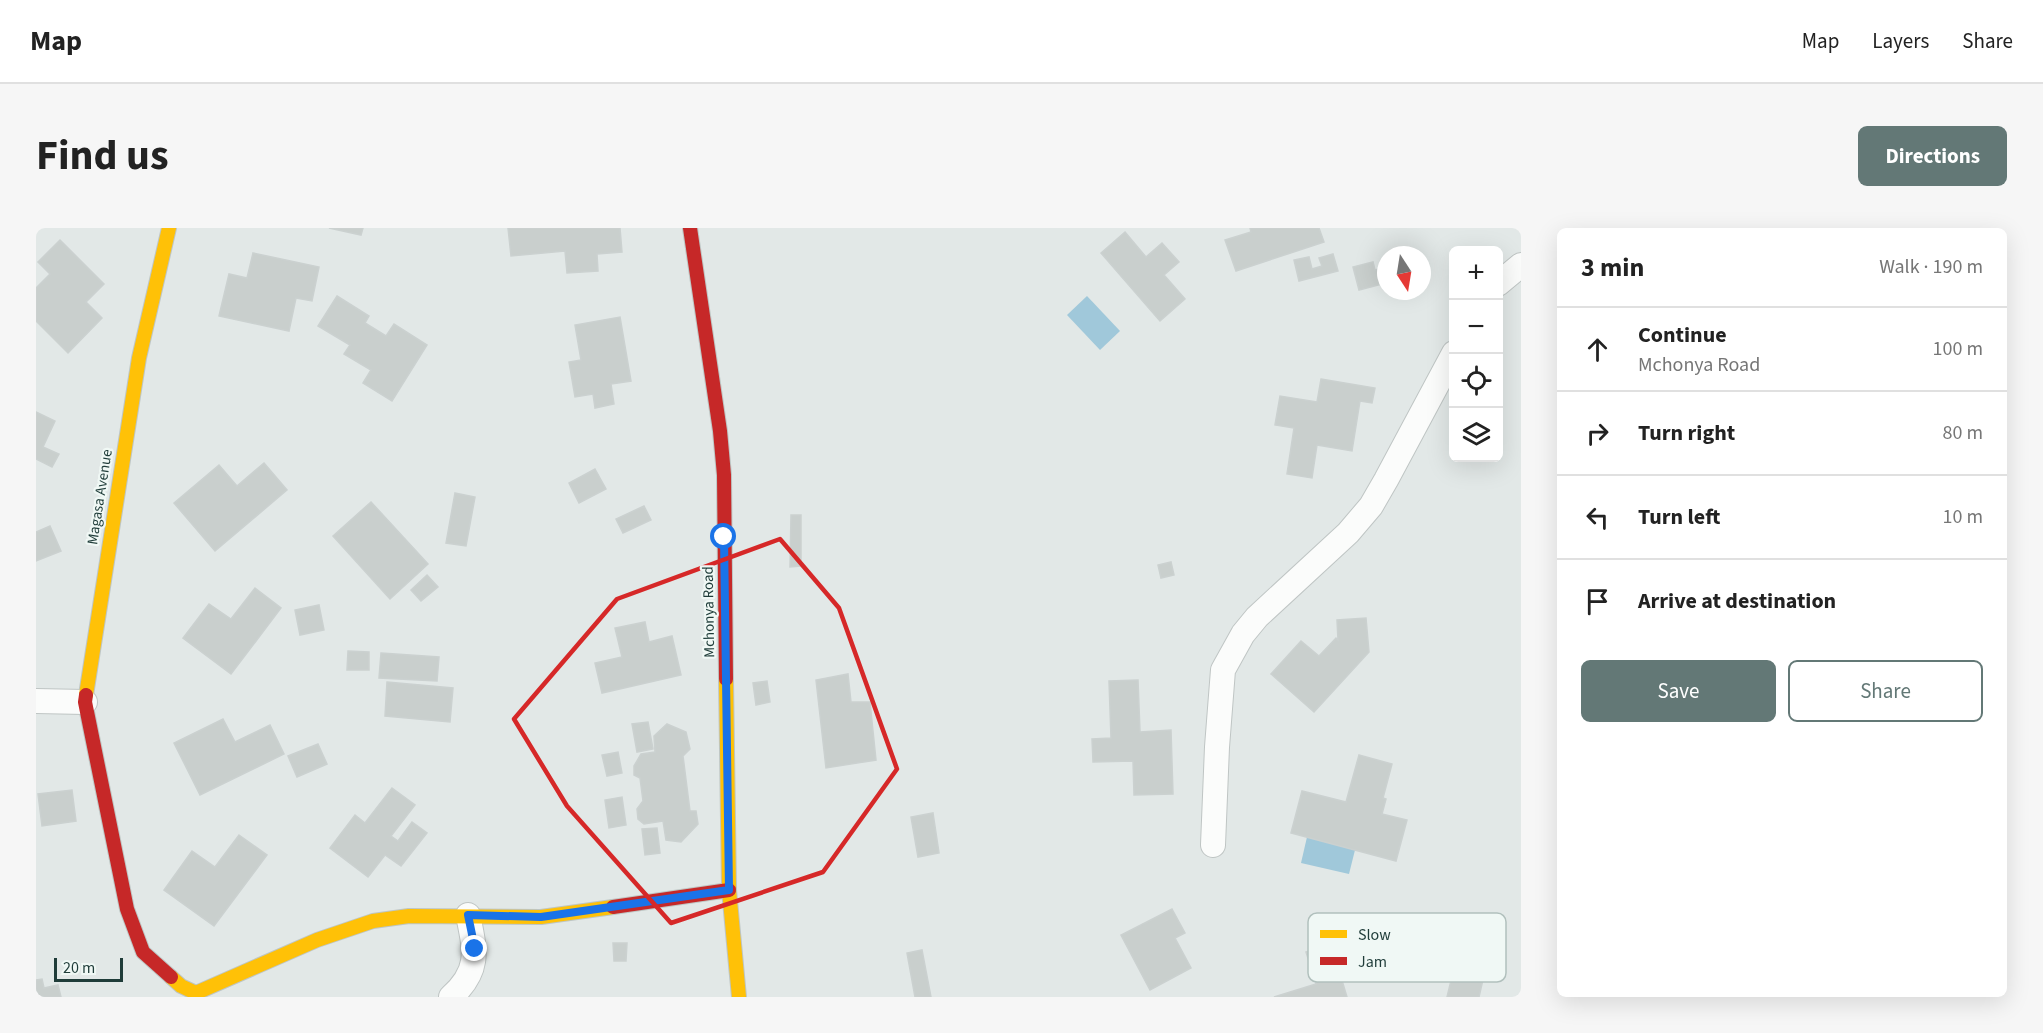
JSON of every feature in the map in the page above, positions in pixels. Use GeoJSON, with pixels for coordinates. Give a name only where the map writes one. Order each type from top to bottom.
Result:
{"type":"FeatureCollection","features":[{"type":"Feature","properties":{"kind":"street","name":"Magasa Avenue"},"geometry":{"type":"LineString","coordinates":[[169,228],[139,358],[85,702],[127,909],[143,952],[181,986],[195,995]]}},
{"type":"Feature","properties":{"kind":"street","name":"Mchonya Road"},"geometry":{"type":"LineString","coordinates":[[690,228],[720,431],[724,475],[729,890],[739,997]]}},
{"type":"Feature","properties":{"kind":"street"},"geometry":{"type":"LineString","coordinates":[[1503,280],[1521,265]]}},
{"type":"Feature","properties":{"kind":"street"},"geometry":{"type":"LineString","coordinates":[[1213,845],[1223,670],[1243,634],[1257,617],[1348,533],[1371,506],[1453,354]]}},
{"type":"Feature","properties":{"kind":"street"},"geometry":{"type":"LineString","coordinates":[[36,701],[85,702]]}},
{"type":"Feature","properties":{"kind":"street"},"geometry":{"type":"LineString","coordinates":[[195,995],[317,940],[373,921],[409,916],[541,917],[729,890]]}},
{"type":"Feature","properties":{"kind":"street"},"geometry":{"type":"LineString","coordinates":[[451,997],[469,975],[475,959],[468,915]]}},
{"type":"Feature","properties":{"kind":"highlighted area"},"geometry":{"type":"Polygon","coordinates":[[[780,539],[839,608],[897,769],[823,872],[671,923],[567,806],[514,719],[617,599],[780,539]]]}},
{"type":"Feature","properties":{"kind":"water"},"geometry":{"type":"Polygon","coordinates":[[[1087,296],[1120,331],[1100,350],[1067,315],[1087,296]]]}},
{"type":"Feature","properties":{"kind":"water"},"geometry":{"type":"Polygon","coordinates":[[[1307,837],[1355,850],[1349,874],[1301,863],[1307,837]]]}},
{"type":"Feature","properties":{"kind":"building"},"geometry":{"type":"Polygon","coordinates":[[[329,228],[363,228],[361,235],[329,228]]]}},
{"type":"Feature","properties":{"kind":"building"},"geometry":{"type":"Polygon","coordinates":[[[508,228],[620,228],[622,252],[597,254],[598,271],[567,273],[565,251],[511,256],[508,228]]]}},
{"type":"Feature","properties":{"kind":"building"},"geometry":{"type":"Polygon","coordinates":[[[1250,228],[1319,228],[1324,242],[1236,271],[1225,240],[1251,232],[1250,228]]]}},
{"type":"Feature","properties":{"kind":"building"},"geometry":{"type":"Polygon","coordinates":[[[1125,232],[1146,257],[1162,243],[1179,262],[1164,275],[1185,299],[1160,321],[1101,253],[1125,232]]]}},
{"type":"Feature","properties":{"kind":"building"},"geometry":{"type":"Polygon","coordinates":[[[60,240],[104,284],[86,302],[102,318],[68,353],[36,321],[36,288],[50,274],[38,262],[60,240]]]}},
{"type":"Feature","properties":{"kind":"building"},"geometry":{"type":"Polygon","coordinates":[[[253,253],[319,267],[312,301],[296,298],[289,331],[219,316],[229,274],[247,278],[253,253]]]}},
{"type":"Feature","properties":{"kind":"building"},"geometry":{"type":"Polygon","coordinates":[[[1333,254],[1338,271],[1299,281],[1294,260],[1309,257],[1312,269],[1322,266],[1319,258],[1333,254]]]}},
{"type":"Feature","properties":{"kind":"building"},"geometry":{"type":"Polygon","coordinates":[[[1373,262],[1375,270],[1377,269],[1377,285],[1359,290],[1353,267],[1373,262]]]}},
{"type":"Feature","properties":{"kind":"building"},"geometry":{"type":"Polygon","coordinates":[[[337,296],[369,316],[365,323],[386,336],[394,324],[427,345],[392,401],[363,383],[371,370],[344,354],[350,345],[318,326],[337,296]]]}},
{"type":"Feature","properties":{"kind":"building"},"geometry":{"type":"Polygon","coordinates":[[[620,317],[631,381],[611,384],[614,404],[595,408],[593,394],[575,397],[569,362],[581,360],[575,325],[620,317]]]}},
{"type":"Feature","properties":{"kind":"building"},"geometry":{"type":"Polygon","coordinates":[[[1321,379],[1375,388],[1372,403],[1360,401],[1352,451],[1317,445],[1312,478],[1287,474],[1294,428],[1275,425],[1280,396],[1317,402],[1321,379]]]}},
{"type":"Feature","properties":{"kind":"building"},"geometry":{"type":"Polygon","coordinates":[[[36,412],[55,421],[43,447],[59,454],[52,467],[36,459],[36,412]]]}},
{"type":"Feature","properties":{"kind":"building"},"geometry":{"type":"Polygon","coordinates":[[[264,463],[287,490],[215,551],[174,503],[219,465],[237,486],[264,463]]]}},
{"type":"Feature","properties":{"kind":"building"},"geometry":{"type":"Polygon","coordinates":[[[595,469],[606,489],[579,503],[569,483],[595,469]]]}},
{"type":"Feature","properties":{"kind":"building"},"geometry":{"type":"Polygon","coordinates":[[[455,493],[475,497],[466,546],[446,543],[455,493]]]}},
{"type":"Feature","properties":{"kind":"building"},"geometry":{"type":"Polygon","coordinates":[[[371,502],[428,564],[390,599],[333,536],[371,502]]]}},
{"type":"Feature","properties":{"kind":"building"},"geometry":{"type":"Polygon","coordinates":[[[644,506],[651,520],[623,533],[616,519],[644,506]]]}},
{"type":"Feature","properties":{"kind":"building"},"geometry":{"type":"Polygon","coordinates":[[[791,515],[801,515],[801,566],[790,567],[791,515]]]}},
{"type":"Feature","properties":{"kind":"building"},"geometry":{"type":"Polygon","coordinates":[[[50,526],[61,551],[36,561],[36,532],[50,526]]]}},
{"type":"Feature","properties":{"kind":"building"},"geometry":{"type":"Polygon","coordinates":[[[1171,562],[1174,575],[1161,578],[1158,565],[1171,562]]]}},
{"type":"Feature","properties":{"kind":"building"},"geometry":{"type":"Polygon","coordinates":[[[427,575],[438,587],[421,601],[411,590],[427,575]]]}},
{"type":"Feature","properties":{"kind":"building"},"geometry":{"type":"Polygon","coordinates":[[[255,588],[281,608],[231,674],[183,638],[209,604],[231,619],[255,588]]]}},
{"type":"Feature","properties":{"kind":"building"},"geometry":{"type":"Polygon","coordinates":[[[319,605],[324,630],[300,635],[295,610],[319,605]]]}},
{"type":"Feature","properties":{"kind":"building"},"geometry":{"type":"Polygon","coordinates":[[[1366,618],[1369,652],[1314,712],[1271,674],[1301,641],[1319,656],[1336,638],[1338,640],[1337,620],[1366,618]]]}},
{"type":"Feature","properties":{"kind":"building"},"geometry":{"type":"Polygon","coordinates":[[[645,622],[649,642],[672,636],[681,675],[602,693],[595,663],[622,657],[615,628],[645,622]]]}},
{"type":"Feature","properties":{"kind":"building"},"geometry":{"type":"Polygon","coordinates":[[[348,651],[369,652],[369,670],[347,670],[348,651]]]}},
{"type":"Feature","properties":{"kind":"building"},"geometry":{"type":"Polygon","coordinates":[[[381,653],[439,657],[437,681],[379,678],[381,653]]]}},
{"type":"Feature","properties":{"kind":"building"},"geometry":{"type":"Polygon","coordinates":[[[848,674],[851,702],[870,702],[876,760],[826,768],[816,680],[848,674]]]}},
{"type":"Feature","properties":{"kind":"building"},"geometry":{"type":"Polygon","coordinates":[[[1138,680],[1140,732],[1171,730],[1173,794],[1134,795],[1133,761],[1093,762],[1092,739],[1111,738],[1109,681],[1138,680]]]}},
{"type":"Feature","properties":{"kind":"building"},"geometry":{"type":"Polygon","coordinates":[[[767,681],[770,702],[756,705],[753,683],[767,681]]]}},
{"type":"Feature","properties":{"kind":"building"},"geometry":{"type":"Polygon","coordinates":[[[387,682],[453,688],[450,722],[385,716],[387,682]]]}},
{"type":"Feature","properties":{"kind":"building"},"geometry":{"type":"Polygon","coordinates":[[[223,719],[235,742],[270,725],[284,754],[200,795],[174,743],[223,719]]]}},
{"type":"Feature","properties":{"kind":"building"},"geometry":{"type":"Polygon","coordinates":[[[648,722],[653,749],[637,752],[632,724],[648,722]]]}},
{"type":"Feature","properties":{"kind":"building"},"geometry":{"type":"Polygon","coordinates":[[[667,724],[686,732],[690,749],[683,756],[690,811],[696,811],[698,824],[681,842],[666,840],[663,821],[644,824],[638,819],[637,809],[643,801],[640,778],[634,775],[634,766],[641,754],[655,752],[654,736],[667,724]]]}},
{"type":"Feature","properties":{"kind":"building"},"geometry":{"type":"Polygon","coordinates":[[[318,744],[327,764],[297,777],[288,756],[318,744]]]}},
{"type":"Feature","properties":{"kind":"building"},"geometry":{"type":"Polygon","coordinates":[[[618,752],[622,773],[607,776],[602,755],[618,752]]]}},
{"type":"Feature","properties":{"kind":"building"},"geometry":{"type":"Polygon","coordinates":[[[1359,755],[1392,764],[1383,798],[1386,799],[1382,814],[1407,820],[1396,861],[1291,833],[1302,791],[1346,802],[1359,755]]]}},
{"type":"Feature","properties":{"kind":"building"},"geometry":{"type":"Polygon","coordinates":[[[392,788],[415,805],[391,836],[398,841],[412,822],[427,833],[401,866],[385,855],[368,877],[330,848],[355,815],[365,823],[392,788]]]}},
{"type":"Feature","properties":{"kind":"building"},"geometry":{"type":"Polygon","coordinates":[[[72,790],[76,821],[42,826],[38,794],[72,790]]]}},
{"type":"Feature","properties":{"kind":"building"},"geometry":{"type":"Polygon","coordinates":[[[622,797],[626,825],[609,828],[605,800],[622,797]]]}},
{"type":"Feature","properties":{"kind":"building"},"geometry":{"type":"Polygon","coordinates":[[[933,813],[939,853],[918,857],[911,817],[933,813]]]}},
{"type":"Feature","properties":{"kind":"building"},"geometry":{"type":"Polygon","coordinates":[[[657,828],[660,853],[645,855],[642,829],[657,828]]]}},
{"type":"Feature","properties":{"kind":"building"},"geometry":{"type":"Polygon","coordinates":[[[239,835],[267,855],[214,926],[164,890],[192,851],[215,867],[239,835]]]}},
{"type":"Feature","properties":{"kind":"building"},"geometry":{"type":"Polygon","coordinates":[[[1172,909],[1185,933],[1175,938],[1191,968],[1150,990],[1121,935],[1172,909]]]}},
{"type":"Feature","properties":{"kind":"building"},"geometry":{"type":"Polygon","coordinates":[[[613,943],[627,943],[626,961],[614,961],[613,943]]]}},
{"type":"Feature","properties":{"kind":"building"},"geometry":{"type":"Polygon","coordinates":[[[922,950],[931,997],[915,997],[907,953],[922,950]]]}},
{"type":"Feature","properties":{"kind":"building"},"geometry":{"type":"Polygon","coordinates":[[[42,979],[44,988],[58,985],[61,997],[36,997],[36,980],[42,979]]]}},
{"type":"Feature","properties":{"kind":"building"},"geometry":{"type":"Polygon","coordinates":[[[1315,982],[1342,982],[1347,997],[1274,997],[1316,984],[1315,982]]]}},
{"type":"Feature","properties":{"kind":"building"},"geometry":{"type":"Polygon","coordinates":[[[1451,982],[1482,982],[1479,997],[1447,997],[1451,982]]]}},
{"type":"Feature","properties":{"kind":"traffic: slow"},"geometry":{"type":"LineString","coordinates":[[86,695],[139,358],[169,228]]}},
{"type":"Feature","properties":{"kind":"traffic: slow"},"geometry":{"type":"LineString","coordinates":[[726,679],[729,890],[739,997]]}},
{"type":"Feature","properties":{"kind":"traffic: slow"},"geometry":{"type":"LineString","coordinates":[[171,977],[181,986],[196,993],[317,940],[373,921],[409,916],[541,917],[613,907]]}},
{"type":"Feature","properties":{"kind":"traffic: jam"},"geometry":{"type":"LineString","coordinates":[[690,228],[720,431],[724,475],[726,679]]}},
{"type":"Feature","properties":{"kind":"traffic: jam"},"geometry":{"type":"LineString","coordinates":[[86,695],[85,702],[127,909],[143,952],[171,977]]}},
{"type":"Feature","properties":{"kind":"traffic: jam"},"geometry":{"type":"LineString","coordinates":[[613,907],[729,890]]}},
{"type":"Feature","properties":{"kind":"route"},"geometry":{"type":"LineString","coordinates":[[475,949],[468,915],[541,917],[583,912],[632,902],[729,890],[724,537]]}}]}
